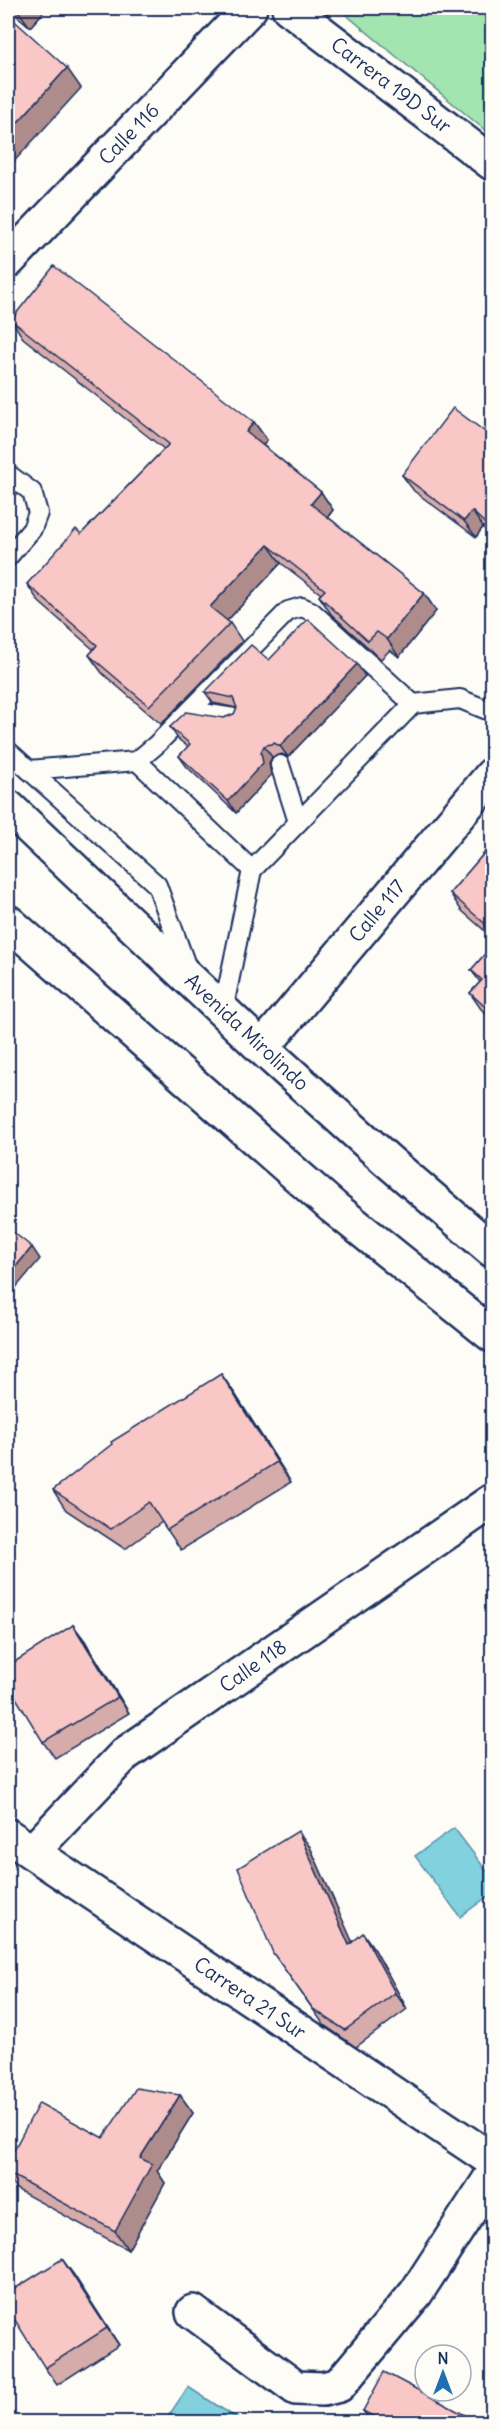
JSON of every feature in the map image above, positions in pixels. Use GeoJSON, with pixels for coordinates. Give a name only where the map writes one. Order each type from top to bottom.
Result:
{"type":"FeatureCollection","features":[{"type":"Feature","properties":{"kind":"street","name":"Calle 116"},"geometry":{"type":"LineString","coordinates":[[8,261],[250,8]]}},
{"type":"Feature","properties":{"kind":"street","name":"Carrera 19D Sur"},"geometry":{"type":"LineString","coordinates":[[289,8],[492,163]]}},
{"type":"Feature","properties":{"kind":"street","name":"Calle 117"},"geometry":{"type":"LineString","coordinates":[[261,1048],[492,775]]}},
{"type":"Feature","properties":{"kind":"street","name":"Avenida Mirolindo"},"geometry":{"type":"LineString","coordinates":[[8,807],[261,1048],[492,1250]]}},
{"type":"Feature","properties":{"kind":"street"},"geometry":{"type":"LineString","coordinates":[[8,922],[333,1207],[492,1335]]}},
{"type":"Feature","properties":{"kind":"street","name":"Calle 118"},"geometry":{"type":"LineString","coordinates":[[20,1844],[125,1754],[492,1501]]}},
{"type":"Feature","properties":{"kind":"street","name":"Carrera 21 Sur"},"geometry":{"type":"LineString","coordinates":[[20,1844],[492,2160]]}},
{"type":"Feature","properties":{"kind":"street"},"geometry":{"type":"LineString","coordinates":[[193,2312],[296,2388],[323,2389],[339,2385],[416,2293],[492,2176]]}},
{"type":"Feature","properties":{"kind":"lane"},"geometry":{"type":"LineString","coordinates":[[8,474],[32,492],[38,513],[32,529],[8,557]]}},
{"type":"Feature","properties":{"kind":"lane"},"geometry":{"type":"LineString","coordinates":[[29,770],[137,761],[190,711],[288,611],[302,607],[311,611],[413,704]]}},
{"type":"Feature","properties":{"kind":"lane"},"geometry":{"type":"LineString","coordinates":[[223,1011],[252,870],[413,704],[460,699],[492,712]]}},
{"type":"Feature","properties":{"kind":"lane"},"geometry":{"type":"LineString","coordinates":[[190,711],[234,718]]}},
{"type":"Feature","properties":{"kind":"lane"},"geometry":{"type":"LineString","coordinates":[[8,751],[157,885],[191,981]]}},
{"type":"Feature","properties":{"kind":"lane"},"geometry":{"type":"LineString","coordinates":[[137,761],[252,870]]}},
{"type":"Feature","properties":{"kind":"lane"},"geometry":{"type":"LineString","coordinates":[[280,765],[298,822]]}},
{"type":"Feature","properties":{"kind":"green space"},"geometry":{"type":"Polygon","coordinates":[[[338,8],[492,8],[492,136],[338,8]]]}},
{"type":"Feature","properties":{"kind":"water"},"geometry":{"type":"Polygon","coordinates":[[[454,1828],[492,1878],[492,1893],[460,1917],[415,1856],[454,1828]]]}},
{"type":"Feature","properties":{"kind":"water"},"geometry":{"type":"Polygon","coordinates":[[[188,2387],[243,2422],[165,2421],[188,2387]]]}},
{"type":"Feature","properties":{"kind":"building"},"geometry":{"type":"Polygon","coordinates":[[[8,15],[67,68],[8,133],[8,15]]]}},
{"type":"Feature","properties":{"kind":"building"},"geometry":{"type":"Polygon","coordinates":[[[54,266],[254,422],[246,432],[321,492],[311,504],[424,593],[387,639],[377,632],[368,641],[319,596],[325,590],[268,545],[210,607],[230,623],[149,706],[89,655],[97,645],[27,584],[76,529],[81,534],[169,444],[11,320],[54,266]]]}},
{"type":"Feature","properties":{"kind":"building"},"geometry":{"type":"Polygon","coordinates":[[[453,408],[492,437],[492,530],[472,511],[464,521],[402,475],[453,408]]]}},
{"type":"Feature","properties":{"kind":"building"},"geometry":{"type":"Polygon","coordinates":[[[308,619],[357,664],[280,746],[274,743],[264,746],[261,752],[263,763],[228,801],[179,756],[190,744],[170,727],[186,712],[224,718],[234,714],[237,708],[233,698],[205,692],[251,645],[269,660],[308,619]]]}},
{"type":"Feature","properties":{"kind":"building"},"geometry":{"type":"Polygon","coordinates":[[[492,844],[492,928],[491,929],[450,893],[492,844]]]}},
{"type":"Feature","properties":{"kind":"building"},"geometry":{"type":"Polygon","coordinates":[[[492,946],[492,1013],[470,993],[482,980],[471,970],[492,946]]]}},
{"type":"Feature","properties":{"kind":"building"},"geometry":{"type":"Polygon","coordinates":[[[8,1228],[32,1247],[8,1276],[8,1228]]]}},
{"type":"Feature","properties":{"kind":"building"},"geometry":{"type":"Polygon","coordinates":[[[221,1374],[277,1462],[167,1530],[149,1502],[111,1529],[53,1490],[112,1444],[111,1442],[221,1374]]]}},
{"type":"Feature","properties":{"kind":"building"},"geometry":{"type":"Polygon","coordinates":[[[73,1625],[118,1697],[43,1742],[8,1685],[8,1666],[73,1625]]]}},
{"type":"Feature","properties":{"kind":"building"},"geometry":{"type":"Polygon","coordinates":[[[298,1831],[349,1945],[363,1933],[395,1993],[345,2030],[313,2009],[273,1953],[238,1868],[298,1831]]]}},
{"type":"Feature","properties":{"kind":"building"},"geometry":{"type":"Polygon","coordinates":[[[136,2088],[180,2095],[140,2158],[152,2164],[115,2231],[8,2173],[8,2161],[39,2103],[103,2138],[136,2088]]]}},
{"type":"Feature","properties":{"kind":"building"},"geometry":{"type":"Polygon","coordinates":[[[62,2259],[107,2328],[45,2368],[8,2309],[8,2293],[62,2259]]]}},
{"type":"Feature","properties":{"kind":"building"},"geometry":{"type":"Polygon","coordinates":[[[384,2372],[413,2387],[413,2403],[442,2403],[478,2422],[384,2422],[363,2411],[384,2372]]]}}]}
